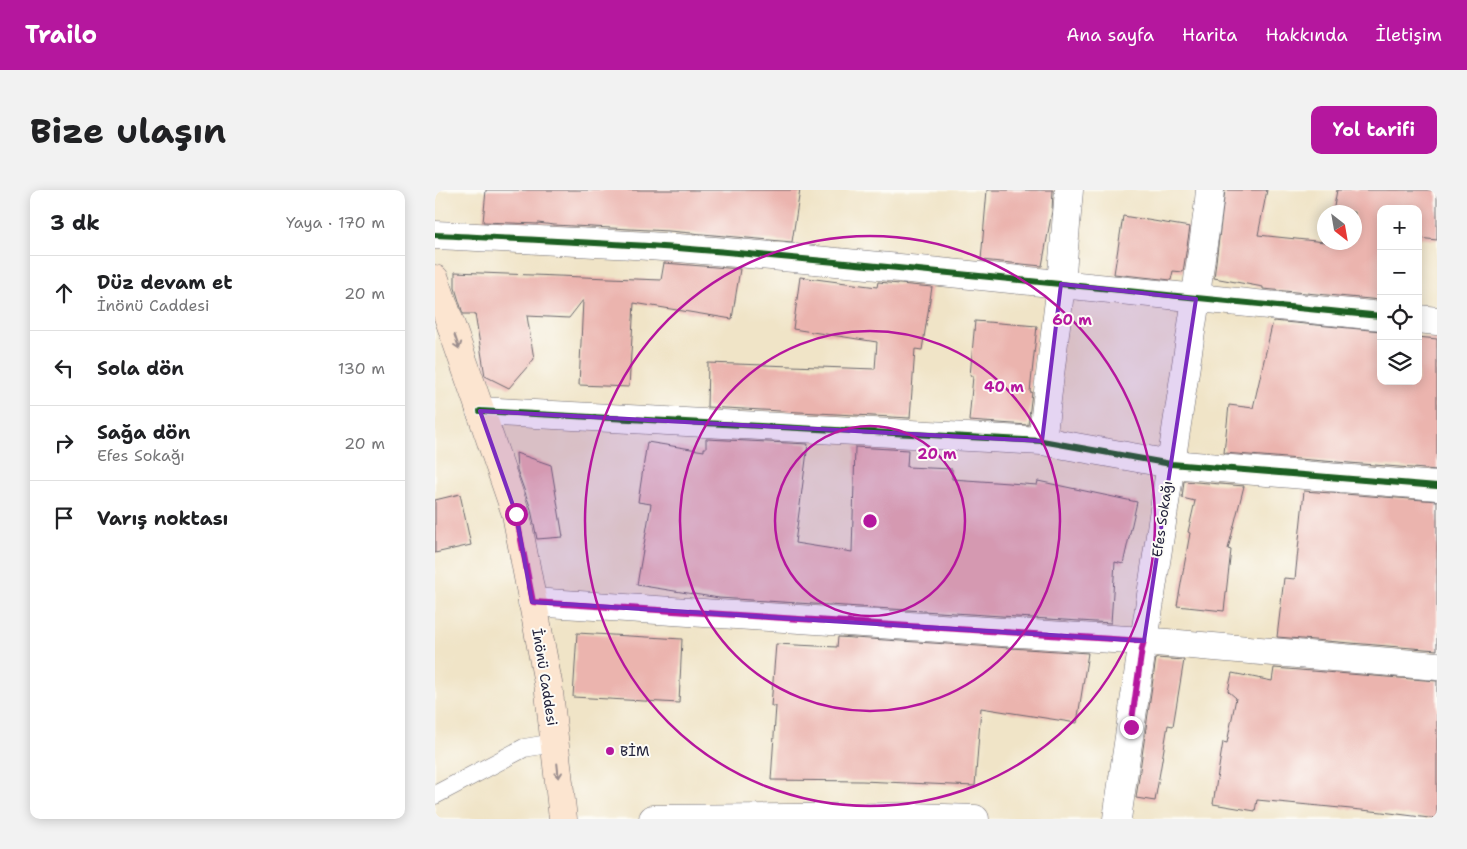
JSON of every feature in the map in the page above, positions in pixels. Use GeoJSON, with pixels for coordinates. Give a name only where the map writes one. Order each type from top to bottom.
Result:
{"type":"FeatureCollection","features":[{"type":"Feature","properties":{"kind":"main road","name":"İnönü Caddesi"},"geometry":{"type":"LineString","coordinates":[[435,279],[516,514],[548,683],[563,819]]}},
{"type":"Feature","properties":{"kind":"street"},"geometry":{"type":"LineString","coordinates":[[1042,441],[1061,284],[1069,190]]}},
{"type":"Feature","properties":{"kind":"street","name":"Efes Sokağı"},"geometry":{"type":"LineString","coordinates":[[1117,819],[1211,190]]}},
{"type":"Feature","properties":{"kind":"street"},"geometry":{"type":"LineString","coordinates":[[435,235],[676,248],[1377,316]]}},
{"type":"Feature","properties":{"kind":"street"},"geometry":{"type":"LineString","coordinates":[[1422,320],[1437,321]]}},
{"type":"Feature","properties":{"kind":"street"},"geometry":{"type":"LineString","coordinates":[[480,411],[1042,441],[1171,464],[1437,486]]}},
{"type":"Feature","properties":{"kind":"street"},"geometry":{"type":"LineString","coordinates":[[533,602],[1144,641],[1437,666]]}},
{"type":"Feature","properties":{"kind":"street"},"geometry":{"type":"LineString","coordinates":[[653,819],[913,817],[975,819]]}},
{"type":"Feature","properties":{"kind":"lane"},"geometry":{"type":"LineString","coordinates":[[435,795],[525,748],[555,743]]}},
{"type":"Feature","properties":{"kind":"highlighted area"},"geometry":{"type":"Polygon","coordinates":[[[1061,284],[1196,299],[1144,641],[532,602],[516,514],[480,411],[821,430],[1042,441],[1061,284]]]}},
{"type":"Feature","properties":{"kind":"building"},"geometry":{"type":"Polygon","coordinates":[[[486,190],[800,190],[792,242],[669,231],[538,223],[483,222],[486,190]]]}},
{"type":"Feature","properties":{"kind":"building"},"geometry":{"type":"Polygon","coordinates":[[[987,190],[1053,190],[1052,211],[1042,266],[981,260],[987,190]]]}},
{"type":"Feature","properties":{"kind":"building"},"geometry":{"type":"Polygon","coordinates":[[[1225,190],[1267,190],[1258,235],[1317,241],[1317,250],[1362,250],[1362,205],[1334,205],[1337,190],[1437,190],[1437,240],[1422,238],[1422,205],[1377,205],[1377,300],[1263,289],[1263,287],[1214,278],[1225,190]]]}},
{"type":"Feature","properties":{"kind":"building"},"geometry":{"type":"Polygon","coordinates":[[[1123,216],[1190,227],[1183,272],[1173,271],[1171,280],[1114,274],[1123,216]]]}},
{"type":"Feature","properties":{"kind":"building"},"geometry":{"type":"Polygon","coordinates":[[[664,263],[740,269],[732,319],[634,303],[629,387],[579,385],[583,300],[569,318],[527,316],[534,359],[509,388],[485,376],[475,314],[463,314],[455,288],[455,272],[661,280],[664,263]]]}},
{"type":"Feature","properties":{"kind":"building"},"geometry":{"type":"Polygon","coordinates":[[[800,277],[877,287],[878,282],[932,287],[922,350],[915,349],[910,418],[707,407],[708,363],[875,369],[877,342],[793,329],[800,277]]]}},
{"type":"Feature","properties":{"kind":"building"},"geometry":{"type":"Polygon","coordinates":[[[975,321],[1037,326],[1028,425],[969,421],[973,376],[970,376],[975,321]]]}},
{"type":"Feature","properties":{"kind":"building"},"geometry":{"type":"Polygon","coordinates":[[[1273,321],[1377,331],[1377,385],[1422,385],[1422,337],[1437,339],[1437,470],[1224,453],[1229,405],[1253,408],[1273,321]]]}},
{"type":"Feature","properties":{"kind":"building"},"geometry":{"type":"Polygon","coordinates":[[[706,439],[808,444],[795,543],[852,552],[855,447],[908,450],[907,467],[952,469],[952,479],[1037,485],[1038,481],[1137,502],[1123,564],[1115,562],[1111,623],[719,598],[637,585],[651,504],[638,502],[647,442],[704,451],[706,439]]]}},
{"type":"Feature","properties":{"kind":"building"},"geometry":{"type":"Polygon","coordinates":[[[516,453],[551,465],[563,537],[537,539],[531,509],[517,470],[516,453]]]}},
{"type":"Feature","properties":{"kind":"building"},"geometry":{"type":"Polygon","coordinates":[[[1184,481],[1244,486],[1228,549],[1231,550],[1224,611],[1177,606],[1190,533],[1188,532],[1195,501],[1182,498],[1184,481]]]}},
{"type":"Feature","properties":{"kind":"building"},"geometry":{"type":"Polygon","coordinates":[[[1304,491],[1437,501],[1437,650],[1277,637],[1284,578],[1295,579],[1304,491]]]}},
{"type":"Feature","properties":{"kind":"building"},"geometry":{"type":"Polygon","coordinates":[[[460,494],[471,545],[435,553],[435,500],[460,494]]]}},
{"type":"Feature","properties":{"kind":"building"},"geometry":{"type":"Polygon","coordinates":[[[577,633],[682,639],[679,703],[573,697],[577,633]]]}},
{"type":"Feature","properties":{"kind":"building"},"geometry":{"type":"Polygon","coordinates":[[[838,637],[1088,653],[1077,723],[981,708],[975,786],[862,781],[771,780],[776,706],[771,706],[776,644],[837,647],[838,637]]]}},
{"type":"Feature","properties":{"kind":"building"},"geometry":{"type":"Polygon","coordinates":[[[1156,658],[1184,660],[1173,726],[1168,725],[1155,801],[1136,798],[1156,658]]]}},
{"type":"Feature","properties":{"kind":"building"},"geometry":{"type":"Polygon","coordinates":[[[1274,668],[1437,681],[1437,819],[1257,800],[1255,811],[1213,804],[1223,742],[1227,743],[1236,698],[1228,691],[1232,673],[1272,681],[1274,668]]]}},
{"type":"Feature","properties":{"kind":"cycle path"},"geometry":{"type":"LineString","coordinates":[[435,235],[617,244],[766,255],[1377,316]]}},
{"type":"Feature","properties":{"kind":"cycle path"},"geometry":{"type":"LineString","coordinates":[[480,411],[1042,441],[1171,464],[1437,486]]}},
{"type":"Feature","properties":{"kind":"place","name":"BİM"},"geometry":{"type":"Point","coordinates":[610,751]}},
{"type":"Feature","properties":{"kind":"route"},"geometry":{"type":"LineString","coordinates":[[516,514],[533,602],[1144,641],[1131,727]]}}]}
